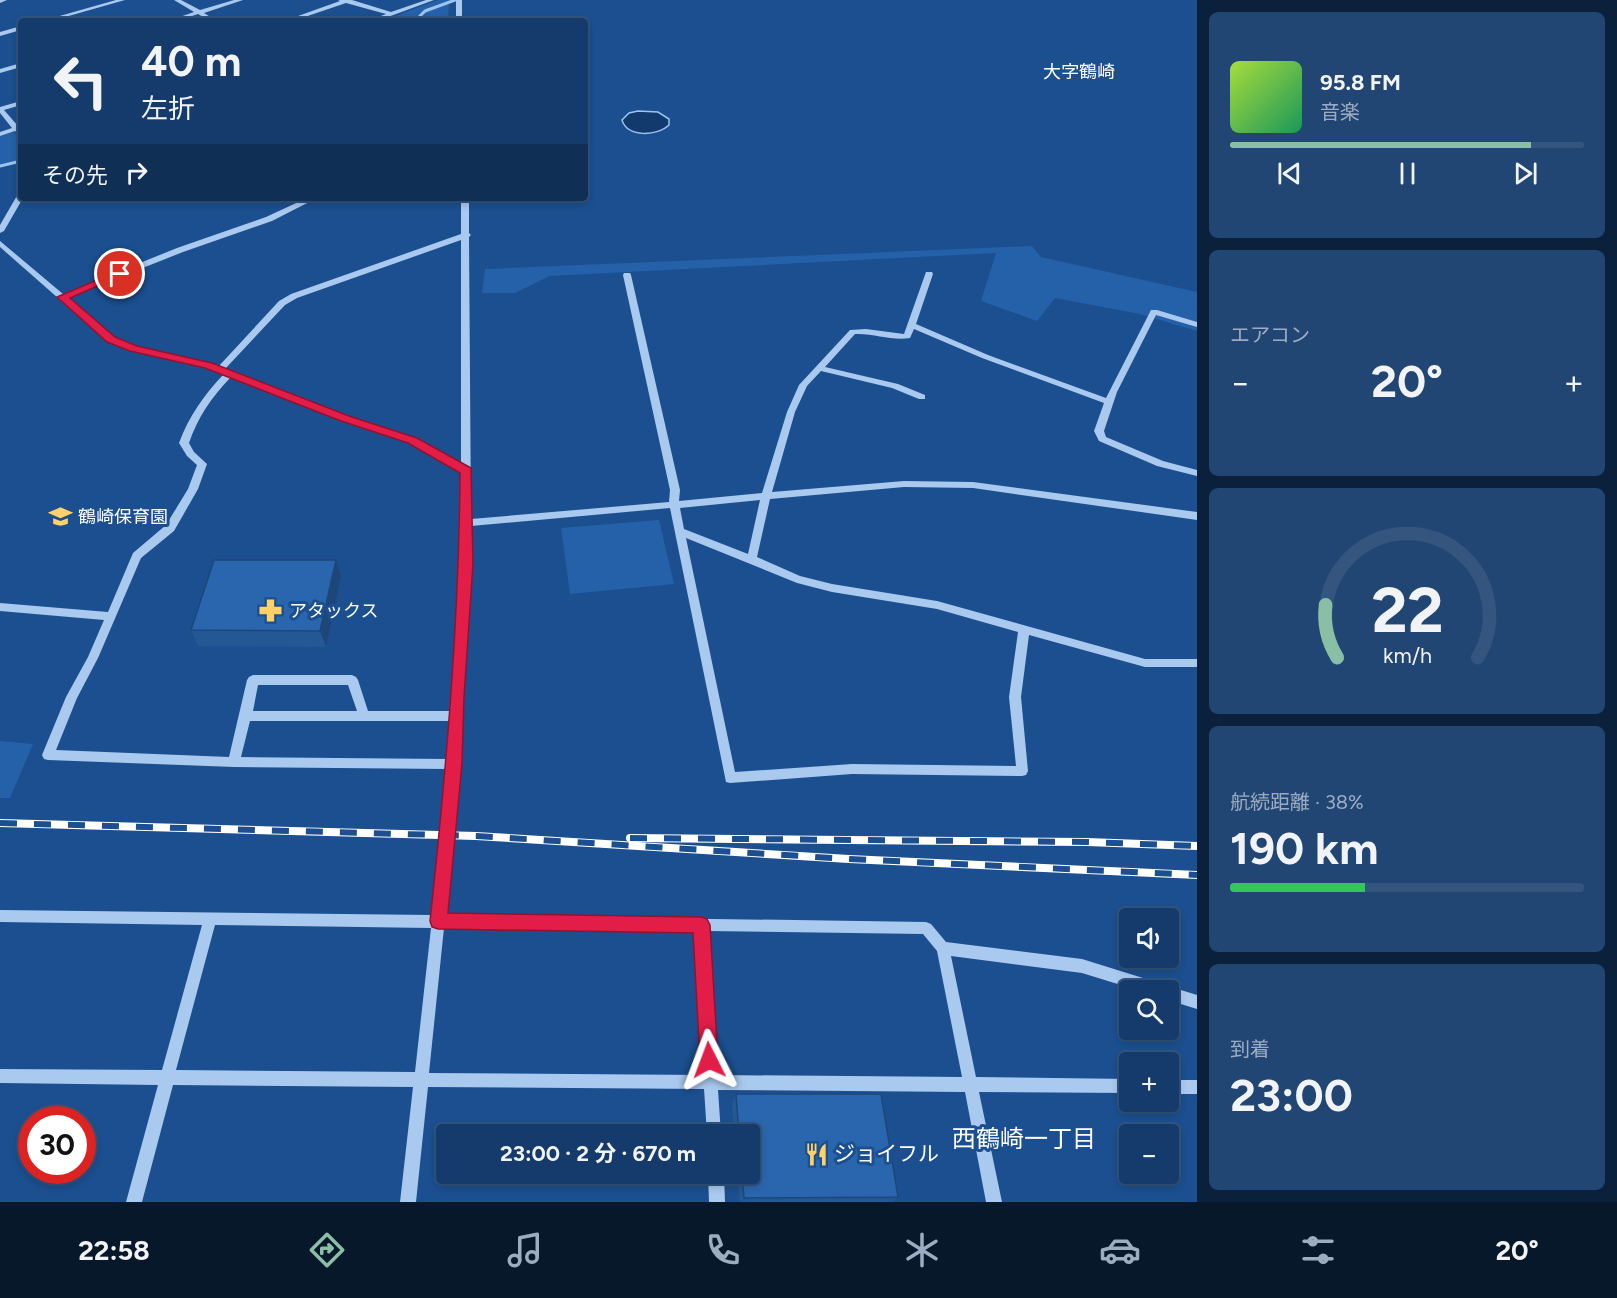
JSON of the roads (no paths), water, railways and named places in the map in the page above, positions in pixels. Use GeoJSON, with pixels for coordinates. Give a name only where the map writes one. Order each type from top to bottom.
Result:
{"type":"FeatureCollection","features":[{"type":"Feature","properties":{"kind":"street"},"geometry":{"type":"LineString","coordinates":[[0,1],[4,0]]}},
{"type":"Feature","properties":{"kind":"street"},"geometry":{"type":"LineString","coordinates":[[56,18],[122,0]]}},
{"type":"Feature","properties":{"kind":"street"},"geometry":{"type":"LineString","coordinates":[[177,0],[208,18]]}},
{"type":"Feature","properties":{"kind":"street"},"geometry":{"type":"LineString","coordinates":[[182,18],[240,0]]}},
{"type":"Feature","properties":{"kind":"street"},"geometry":{"type":"LineString","coordinates":[[295,18],[345,0],[393,15]]}},
{"type":"Feature","properties":{"kind":"street"},"geometry":{"type":"LineString","coordinates":[[382,18],[431,0]]}},
{"type":"Feature","properties":{"kind":"street"},"geometry":{"type":"LineString","coordinates":[[459,0],[459,18]]}},
{"type":"Feature","properties":{"kind":"street"},"geometry":{"type":"LineString","coordinates":[[0,34],[18,29]]}},
{"type":"Feature","properties":{"kind":"street"},"geometry":{"type":"LineString","coordinates":[[0,71],[18,66]]}},
{"type":"Feature","properties":{"kind":"street"},"geometry":{"type":"LineString","coordinates":[[18,104],[0,109],[18,128]]}},
{"type":"Feature","properties":{"kind":"street"},"geometry":{"type":"LineString","coordinates":[[0,134],[18,130]]}},
{"type":"Feature","properties":{"kind":"street"},"geometry":{"type":"LineString","coordinates":[[0,231],[18,200]]}},
{"type":"Feature","properties":{"kind":"street"},"geometry":{"type":"LineString","coordinates":[[62,297],[180,250],[269,219],[307,201]]}},
{"type":"Feature","properties":{"kind":"street"},"geometry":{"type":"LineString","coordinates":[[408,1202],[454,764],[468,523],[465,201]]}},
{"type":"Feature","properties":{"kind":"street"},"geometry":{"type":"LineString","coordinates":[[454,764],[234,762],[48,755],[137,556],[170,528],[193,489],[202,464],[190,454],[184,443],[196,411],[225,372],[282,303],[294,296],[467,236]]}},
{"type":"Feature","properties":{"kind":"street"},"geometry":{"type":"LineString","coordinates":[[0,243],[4,249],[111,340],[225,372],[412,441],[466,471]]}},
{"type":"Feature","properties":{"kind":"street"},"geometry":{"type":"LineString","coordinates":[[752,560],[766,496],[791,412],[804,385],[852,332],[862,330],[898,337],[907,336],[929,274]]}},
{"type":"Feature","properties":{"kind":"street"},"geometry":{"type":"LineString","coordinates":[[627,275],[675,490],[674,504],[679,531],[730,778],[852,770],[1022,771],[1015,697],[1024,630]]}},
{"type":"Feature","properties":{"kind":"street"},"geometry":{"type":"LineString","coordinates":[[1197,325],[1154,312],[1132,351],[1109,402],[1099,431],[1102,439],[1160,464],[1197,473]]}},
{"type":"Feature","properties":{"kind":"street"},"geometry":{"type":"LineString","coordinates":[[912,325],[978,355],[1009,363],[1109,402]]}},
{"type":"Feature","properties":{"kind":"street"},"geometry":{"type":"LineString","coordinates":[[819,368],[895,386],[922,397]]}},
{"type":"Feature","properties":{"kind":"street"},"geometry":{"type":"LineString","coordinates":[[468,523],[904,484],[973,485],[1197,516]]}},
{"type":"Feature","properties":{"kind":"street"},"geometry":{"type":"LineString","coordinates":[[679,531],[797,579],[832,588],[937,605],[1145,663],[1197,663]]}},
{"type":"Feature","properties":{"kind":"street"},"geometry":{"type":"LineString","coordinates":[[0,607],[111,616]]}},
{"type":"Feature","properties":{"kind":"street"},"geometry":{"type":"LineString","coordinates":[[234,762],[253,680],[352,680],[364,716]]}},
{"type":"Feature","properties":{"kind":"street"},"geometry":{"type":"LineString","coordinates":[[246,716],[455,716]]}},
{"type":"Feature","properties":{"kind":"street"},"geometry":{"type":"LineString","coordinates":[[0,915],[926,928],[943,948],[994,1202]]}},
{"type":"Feature","properties":{"kind":"street"},"geometry":{"type":"LineString","coordinates":[[134,1202],[210,918]]}},
{"type":"Feature","properties":{"kind":"street"},"geometry":{"type":"LineString","coordinates":[[701,925],[713,1124]]}},
{"type":"Feature","properties":{"kind":"street"},"geometry":{"type":"LineString","coordinates":[[943,948],[1082,966],[1127,980]]}},
{"type":"Feature","properties":{"kind":"street"},"geometry":{"type":"LineString","coordinates":[[1179,996],[1197,1002]]}},
{"type":"Feature","properties":{"kind":"street"},"geometry":{"type":"LineString","coordinates":[[0,1076],[1119,1086]]}},
{"type":"Feature","properties":{"kind":"street"},"geometry":{"type":"LineString","coordinates":[[1179,1087],[1197,1087]]}},
{"type":"Feature","properties":{"kind":"street"},"geometry":{"type":"LineString","coordinates":[[716,1184],[717,1202]]}},
{"type":"Feature","properties":{"kind":"waterway"},"geometry":{"type":"LineString","coordinates":[[418,18],[425,11],[455,0]]}},
{"type":"Feature","properties":{"kind":"waterway"},"geometry":{"type":"LineString","coordinates":[[0,166],[18,162]]}},
{"type":"Feature","properties":{"kind":"railway"},"geometry":{"type":"LineString","coordinates":[[0,823],[476,836],[849,859],[1197,875]]}},
{"type":"Feature","properties":{"kind":"railway"},"geometry":{"type":"LineString","coordinates":[[630,838],[1087,842],[1197,846]]}},
{"type":"Feature","properties":{"kind":"place","name":"鶴崎保育園"},"geometry":{"type":"Point","coordinates":[60,517]}},
{"type":"Feature","properties":{"kind":"place","name":"アタックス"},"geometry":{"type":"Point","coordinates":[271,611]}},
{"type":"Feature","properties":{"kind":"place","name":"ジョイフル"},"geometry":{"type":"Point","coordinates":[816,1154]}},
{"type":"Feature","properties":{"kind":"district","name":"大字鶴崎"},"geometry":{"type":"Point","coordinates":[1079,72]}},
{"type":"Feature","properties":{"kind":"district","name":"西鶴崎一丁目"},"geometry":{"type":"Point","coordinates":[1024,1139]}}]}
